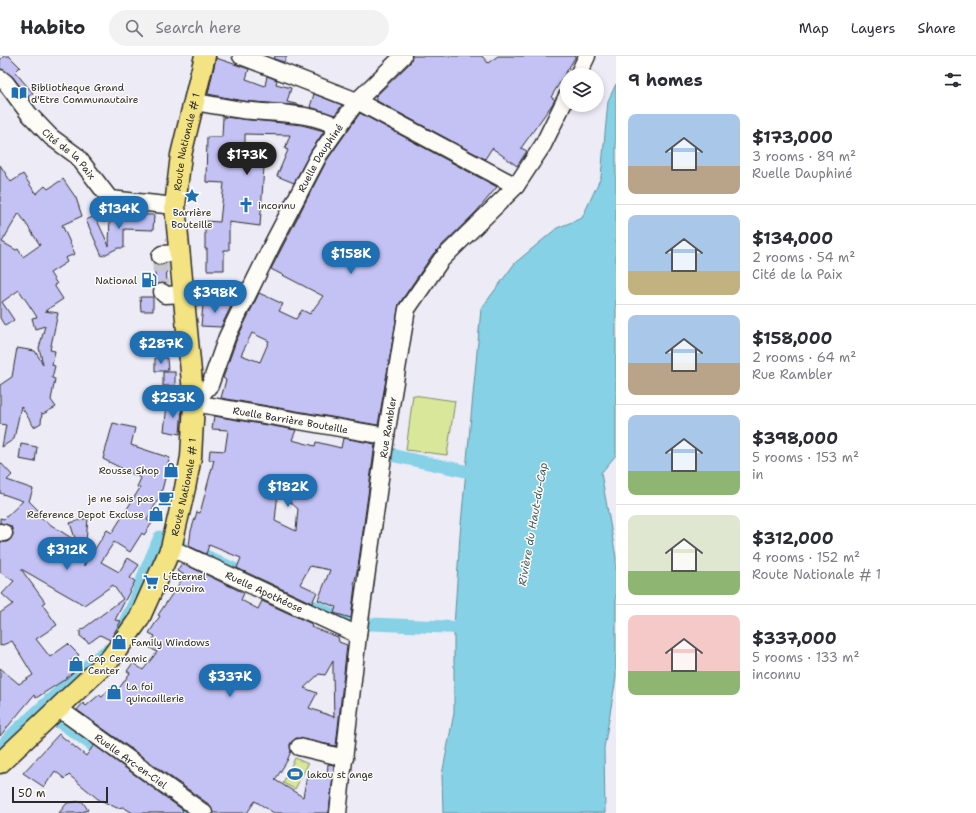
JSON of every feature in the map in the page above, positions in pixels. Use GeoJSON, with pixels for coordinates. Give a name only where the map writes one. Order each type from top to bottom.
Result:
{"type":"FeatureCollection","features":[{"type":"Feature","properties":{"kind":"main road","name":"Route Nationale # 1"},"geometry":{"type":"LineString","coordinates":[[0,763],[111,658],[139,619],[171,548],[191,457],[194,403],[175,206],[181,155],[202,65]]}},
{"type":"Feature","properties":{"kind":"street"},"geometry":{"type":"LineString","coordinates":[[241,56],[357,101],[516,186]]}},
{"type":"Feature","properties":{"kind":"street","name":"Ruelle Dauphiné"},"geometry":{"type":"LineString","coordinates":[[194,403],[210,385],[227,337],[319,155],[357,101],[403,56]]}},
{"type":"Feature","properties":{"kind":"street"},"geometry":{"type":"LineString","coordinates":[[581,68],[587,56]]}},
{"type":"Feature","properties":{"kind":"street","name":"Cité de la Paix"},"geometry":{"type":"LineString","coordinates":[[0,78],[6,83],[29,114],[51,137],[77,156],[110,199],[175,206]]}},
{"type":"Feature","properties":{"kind":"street"},"geometry":{"type":"LineString","coordinates":[[193,102],[243,110],[307,115],[326,120],[339,127]]}},
{"type":"Feature","properties":{"kind":"street","name":"Rue Rambler"},"geometry":{"type":"LineString","coordinates":[[338,813],[358,635],[386,436],[406,309],[441,260],[516,186],[543,145],[560,110]]}},
{"type":"Feature","properties":{"kind":"street"},"geometry":{"type":"LineString","coordinates":[[160,256],[162,254],[180,253]]}},
{"type":"Feature","properties":{"kind":"street"},"geometry":{"type":"LineString","coordinates":[[162,292],[165,295],[184,296],[249,291]]}},
{"type":"Feature","properties":{"kind":"street","name":"Ruelle Barrière Bouteille"},"geometry":{"type":"LineString","coordinates":[[194,403],[386,436]]}},
{"type":"Feature","properties":{"kind":"street","name":"Ruelle Apothéose"},"geometry":{"type":"LineString","coordinates":[[171,548],[358,635]]}},
{"type":"Feature","properties":{"kind":"street","name":"Ruelle Arc-en-Ciel"},"geometry":{"type":"LineString","coordinates":[[58,708],[204,813]]}},
{"type":"Feature","properties":{"kind":"street"},"geometry":{"type":"LineString","coordinates":[[299,747],[344,758]]}},
{"type":"Feature","properties":{"kind":"green space"},"geometry":{"type":"Polygon","coordinates":[[[413,395],[455,401],[447,455],[406,450],[413,395]]]}},
{"type":"Feature","properties":{"kind":"green space","name":"lakou st ange"},"geometry":{"type":"Polygon","coordinates":[[[295,758],[308,764],[295,789],[283,783],[295,758]]]}},
{"type":"Feature","properties":{"kind":"water","name":"Rivière du Haut-du-Cap"},"geometry":{"type":"Polygon","coordinates":[[[616,84],[616,455],[601,473],[616,557],[616,678],[604,748],[605,813],[443,813],[442,775],[454,713],[454,627],[460,535],[481,309],[515,263],[557,228],[582,218],[601,177],[608,101],[616,84]]]}},
{"type":"Feature","properties":{"kind":"building"},"geometry":{"type":"Polygon","coordinates":[[[4,56],[9,56],[20,67],[15,72],[33,93],[28,97],[12,76],[0,69],[0,60],[4,56]]]}},
{"type":"Feature","properties":{"kind":"building"},"geometry":{"type":"Polygon","coordinates":[[[275,56],[287,56],[284,62],[274,59],[275,56]]]}},
{"type":"Feature","properties":{"kind":"building"},"geometry":{"type":"Polygon","coordinates":[[[412,56],[482,56],[488,63],[498,56],[576,56],[569,68],[560,68],[560,82],[551,97],[555,100],[521,148],[527,151],[517,166],[492,148],[485,159],[377,101],[375,97],[410,63],[412,56]]]}},
{"type":"Feature","properties":{"kind":"building"},"geometry":{"type":"Polygon","coordinates":[[[216,58],[249,69],[246,79],[265,86],[267,76],[277,80],[276,84],[291,88],[287,102],[304,106],[243,101],[208,94],[216,58]]]}},
{"type":"Feature","properties":{"kind":"building"},"geometry":{"type":"Polygon","coordinates":[[[314,94],[342,105],[335,115],[310,107],[314,94]]]}},
{"type":"Feature","properties":{"kind":"building"},"geometry":{"type":"Polygon","coordinates":[[[360,113],[497,187],[476,212],[433,254],[399,304],[378,425],[221,398],[226,380],[223,378],[236,341],[259,293],[283,304],[279,311],[296,319],[302,310],[310,314],[323,296],[271,269],[327,160],[360,113]],[[252,333],[241,355],[260,362],[269,341],[252,333]]]}},
{"type":"Feature","properties":{"kind":"building"},"geometry":{"type":"Polygon","coordinates":[[[223,117],[302,125],[324,131],[311,151],[294,183],[277,176],[288,150],[285,149],[290,135],[245,134],[245,165],[264,167],[260,226],[229,222],[229,250],[224,250],[224,270],[207,270],[205,221],[220,222],[224,183],[206,182],[207,137],[222,137],[223,117]]]}},
{"type":"Feature","properties":{"kind":"building"},"geometry":{"type":"Polygon","coordinates":[[[0,165],[11,182],[23,174],[36,194],[45,186],[48,189],[63,179],[76,198],[82,216],[62,225],[75,254],[65,258],[67,262],[50,273],[57,284],[54,285],[63,299],[45,311],[58,313],[50,350],[55,351],[52,365],[55,366],[52,378],[55,379],[51,400],[56,407],[43,414],[42,413],[41,423],[34,427],[21,406],[14,439],[2,447],[6,425],[0,424],[0,385],[12,377],[17,348],[35,351],[43,364],[39,348],[45,326],[35,329],[32,318],[37,317],[19,290],[2,302],[14,320],[5,326],[0,318],[0,165]],[[19,213],[2,242],[16,250],[18,249],[23,257],[40,245],[19,213]]]}},
{"type":"Feature","properties":{"kind":"building"},"geometry":{"type":"Polygon","coordinates":[[[110,214],[154,215],[153,230],[124,229],[124,248],[118,248],[102,256],[86,220],[95,216],[109,246],[110,214]]]}},
{"type":"Feature","properties":{"kind":"building"},"geometry":{"type":"Polygon","coordinates":[[[154,263],[162,265],[166,263],[167,284],[160,283],[156,285],[154,263]]]}},
{"type":"Feature","properties":{"kind":"building"},"geometry":{"type":"Polygon","coordinates":[[[140,297],[153,297],[153,311],[141,311],[140,297]]]}},
{"type":"Feature","properties":{"kind":"building"},"geometry":{"type":"Polygon","coordinates":[[[233,302],[221,327],[201,326],[203,305],[233,302]]]}},
{"type":"Feature","properties":{"kind":"building"},"geometry":{"type":"Polygon","coordinates":[[[155,358],[167,358],[168,371],[155,371],[155,358]]]}},
{"type":"Feature","properties":{"kind":"building"},"geometry":{"type":"Polygon","coordinates":[[[163,372],[175,372],[175,386],[163,386],[163,372]]]}},
{"type":"Feature","properties":{"kind":"building"},"geometry":{"type":"Polygon","coordinates":[[[167,405],[182,406],[180,434],[164,431],[167,405]]]}},
{"type":"Feature","properties":{"kind":"building"},"geometry":{"type":"Polygon","coordinates":[[[214,416],[296,430],[292,440],[315,446],[316,442],[341,448],[343,438],[375,444],[358,567],[354,584],[351,618],[334,613],[336,607],[318,600],[330,570],[310,566],[300,584],[317,592],[312,603],[237,568],[241,558],[209,545],[206,554],[189,546],[191,531],[197,512],[200,513],[214,460],[209,460],[210,450],[225,451],[228,430],[212,429],[214,416]],[[278,491],[275,521],[296,531],[298,509],[278,491]]]}},
{"type":"Feature","properties":{"kind":"building"},"geometry":{"type":"Polygon","coordinates":[[[113,423],[135,428],[131,445],[170,458],[164,474],[166,474],[161,494],[147,520],[152,523],[144,535],[142,533],[130,552],[114,542],[101,562],[119,572],[128,558],[139,565],[130,578],[135,581],[115,620],[121,621],[110,640],[100,635],[89,643],[80,636],[80,631],[123,599],[113,585],[84,605],[21,569],[45,602],[42,604],[57,625],[36,639],[50,657],[68,644],[79,655],[70,661],[77,669],[64,680],[36,698],[34,695],[0,736],[0,668],[19,684],[33,675],[12,641],[0,646],[0,613],[13,604],[2,594],[14,581],[0,572],[0,542],[7,542],[13,535],[11,526],[0,523],[0,518],[4,519],[23,501],[0,493],[0,462],[12,475],[7,480],[33,489],[29,501],[38,510],[34,514],[76,541],[70,523],[88,518],[84,566],[107,530],[112,533],[140,488],[137,487],[141,478],[103,459],[113,423]]]}},
{"type":"Feature","properties":{"kind":"building"},"geometry":{"type":"Polygon","coordinates":[[[21,444],[37,447],[35,462],[19,459],[21,444]]]}},
{"type":"Feature","properties":{"kind":"building"},"geometry":{"type":"Polygon","coordinates":[[[182,563],[244,593],[241,600],[258,609],[262,601],[312,624],[311,627],[338,637],[339,642],[347,645],[336,746],[296,738],[290,744],[291,751],[287,761],[275,780],[303,797],[307,776],[327,776],[328,764],[334,765],[329,813],[274,813],[255,801],[247,813],[213,813],[210,805],[77,710],[83,703],[86,706],[99,695],[102,697],[113,685],[118,690],[130,673],[127,671],[133,663],[143,670],[157,652],[149,647],[155,636],[149,633],[160,616],[158,615],[185,575],[177,571],[182,563]],[[333,661],[325,675],[319,674],[304,688],[317,693],[309,708],[334,717],[333,661]]]}},
{"type":"Feature","properties":{"kind":"building"},"geometry":{"type":"Polygon","coordinates":[[[59,734],[86,756],[94,745],[183,810],[181,813],[133,813],[123,807],[117,808],[98,799],[69,775],[65,779],[55,771],[44,787],[23,773],[59,734]]]}},
{"type":"Feature","properties":{"kind":"building"},"geometry":{"type":"Polygon","coordinates":[[[82,801],[88,810],[79,813],[59,813],[67,803],[82,801]]]}},
{"type":"Feature","properties":{"kind":"waterway"},"geometry":{"type":"LineString","coordinates":[[377,443],[395,456],[484,475]]}},
{"type":"Feature","properties":{"kind":"waterway"},"geometry":{"type":"LineString","coordinates":[[121,630],[135,602],[144,575],[160,537],[180,545]]}},
{"type":"Feature","properties":{"kind":"waterway"},"geometry":{"type":"LineString","coordinates":[[203,555],[240,572]]}},
{"type":"Feature","properties":{"kind":"waterway"},"geometry":{"type":"LineString","coordinates":[[301,601],[343,619],[371,624],[471,628]]}},
{"type":"Feature","properties":{"kind":"waterway"},"geometry":{"type":"LineString","coordinates":[[0,748],[16,731],[94,660],[108,650]]}},
{"type":"Feature","properties":{"kind":"waterway"},"geometry":{"type":"LineString","coordinates":[[42,715],[63,724],[108,756]]}},
{"type":"Feature","properties":{"kind":"waterway"},"geometry":{"type":"LineString","coordinates":[[158,793],[190,813]]}},
{"type":"Feature","properties":{"kind":"tunnel"},"geometry":{"type":"LineString","coordinates":[[160,256],[162,292]]}},
{"type":"Feature","properties":{"kind":"place","name":"Bibliotheque Grand d'Etre Communautaire"},"geometry":{"type":"Point","coordinates":[19,93]}},
{"type":"Feature","properties":{"kind":"place","name":"Barrière Bouteille"},"geometry":{"type":"Point","coordinates":[192,196]}},
{"type":"Feature","properties":{"kind":"place","name":"inconnu"},"geometry":{"type":"Point","coordinates":[246,205]}},
{"type":"Feature","properties":{"kind":"place","name":"National"},"geometry":{"type":"Point","coordinates":[149,280]}},
{"type":"Feature","properties":{"kind":"place","name":"Rousse Shop"},"geometry":{"type":"Point","coordinates":[171,470]}},
{"type":"Feature","properties":{"kind":"place","name":"je ne sais pas"},"geometry":{"type":"Point","coordinates":[166,498]}},
{"type":"Feature","properties":{"kind":"place","name":"Reference Depot Excluse"},"geometry":{"type":"Point","coordinates":[156,514]}},
{"type":"Feature","properties":{"kind":"place","name":"L´Eternel Pouvoira"},"geometry":{"type":"Point","coordinates":[151,582]}},
{"type":"Feature","properties":{"kind":"place","name":"Family Windows"},"geometry":{"type":"Point","coordinates":[119,642]}},
{"type":"Feature","properties":{"kind":"place","name":"Cap Ceramic Center"},"geometry":{"type":"Point","coordinates":[76,664]}},
{"type":"Feature","properties":{"kind":"place","name":"La foi quincaillerie"},"geometry":{"type":"Point","coordinates":[114,692]}},
{"type":"Feature","properties":{"kind":"place","name":"lakou st ange"},"geometry":{"type":"Point","coordinates":[295,774]}}]}
